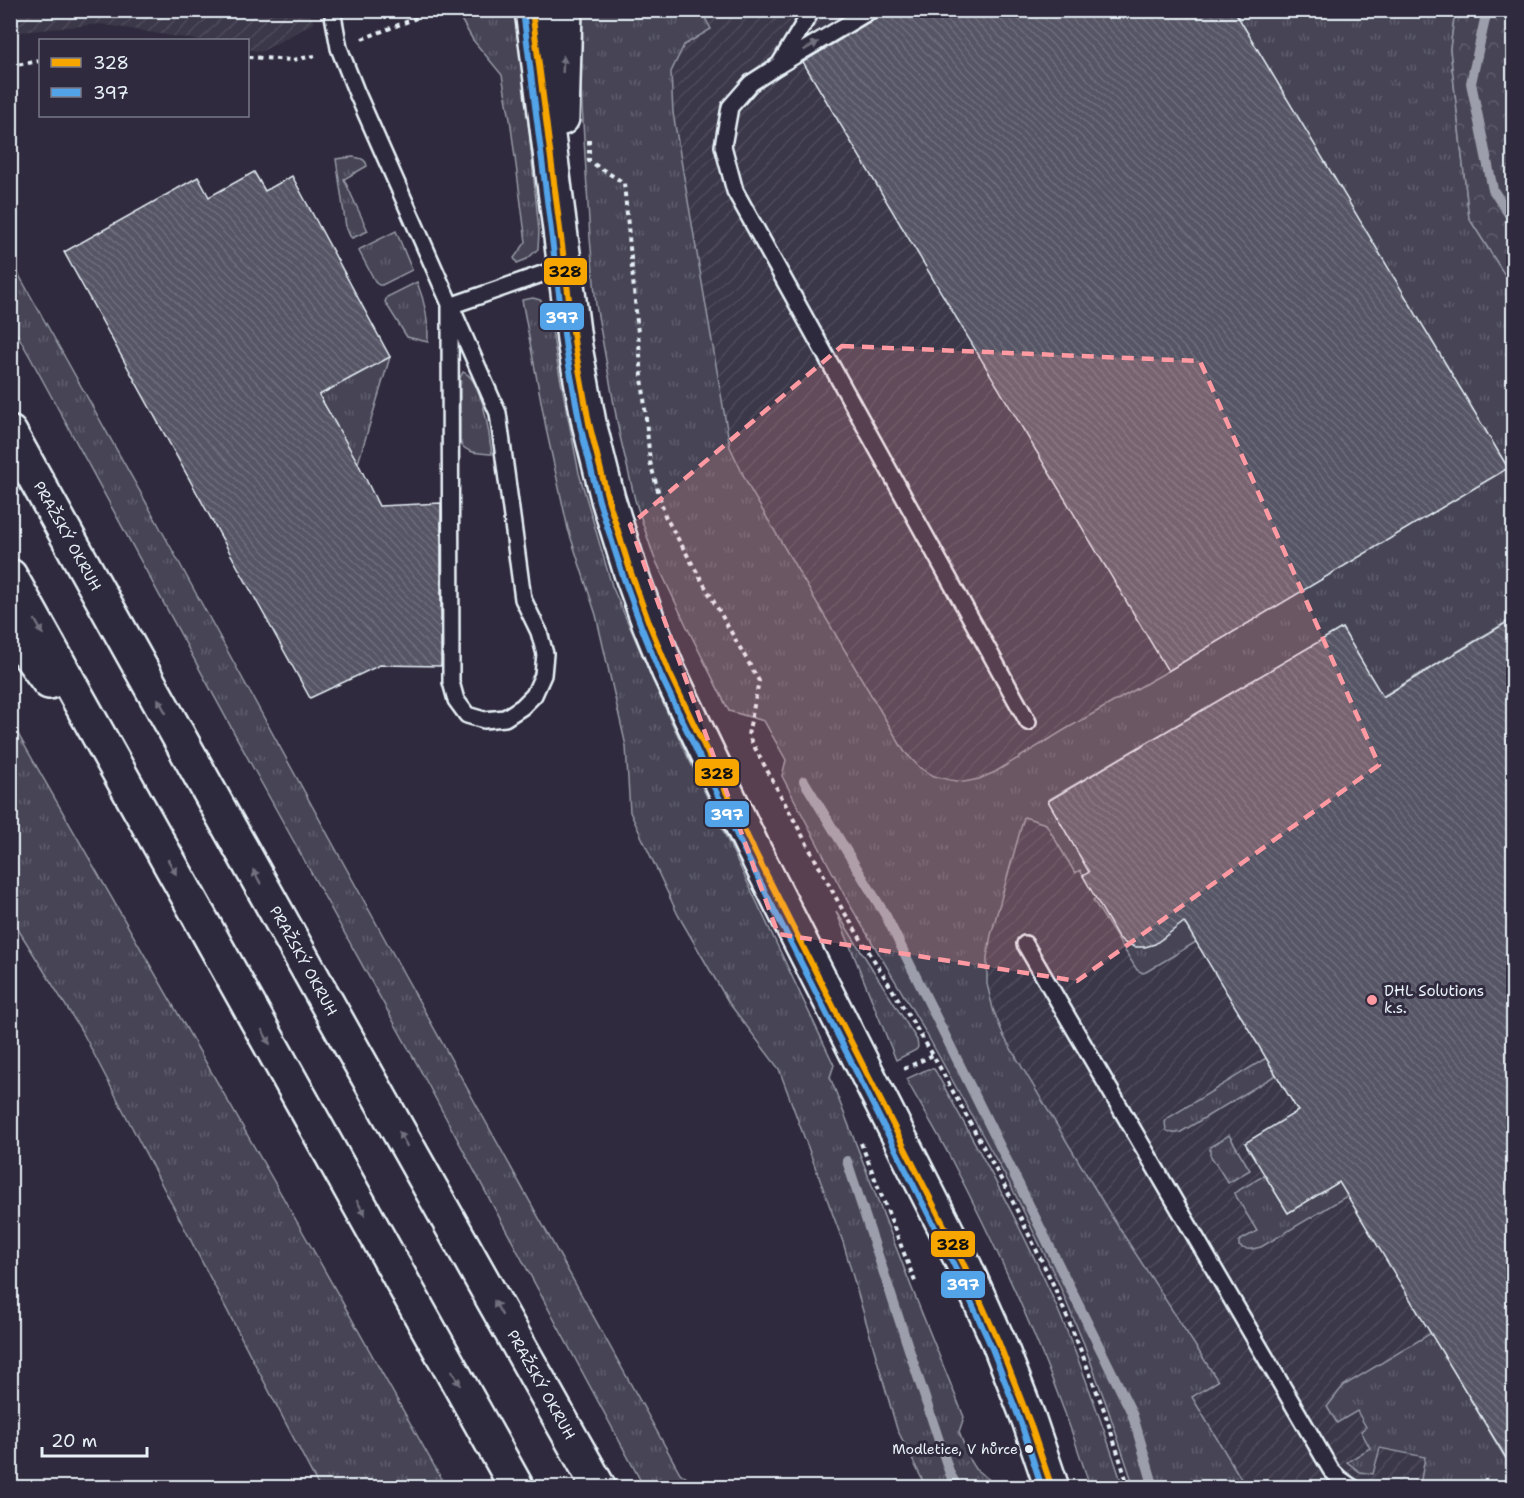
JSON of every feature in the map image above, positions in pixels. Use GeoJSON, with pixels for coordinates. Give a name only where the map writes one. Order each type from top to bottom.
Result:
{"type":"FeatureCollection","features":[{"type":"Feature","properties":{"kind":"main road"},"geometry":{"type":"LineString","coordinates":[[532,10],[574,347],[589,423],[608,499],[631,573],[669,672],[752,846],[965,1268],[1003,1354],[1052,1488]]}},
{"type":"Feature","properties":{"kind":"main road"},"geometry":{"type":"LineString","coordinates":[[564,270],[562,113],[565,10]]}},
{"type":"Feature","properties":{"kind":"main road","name":"PRAŽSKÝ OKRUH"},"geometry":{"type":"LineString","coordinates":[[10,433],[599,1488]]}},
{"type":"Feature","properties":{"kind":"main road"},"geometry":{"type":"LineString","coordinates":[[10,576],[517,1488]]}},
{"type":"Feature","properties":{"kind":"main road"},"geometry":{"type":"LineString","coordinates":[[10,629],[143,816]]}},
{"type":"Feature","properties":{"kind":"lane"},"geometry":{"type":"LineString","coordinates":[[332,10],[339,48],[356,92],[498,413],[523,599],[540,632],[545,654],[543,675],[534,695],[522,707],[505,718],[484,720],[467,715],[456,700],[451,682],[450,306]]}},
{"type":"Feature","properties":{"kind":"lane"},"geometry":{"type":"LineString","coordinates":[[779,65],[812,10]]}},
{"type":"Feature","properties":{"kind":"lane"},"geometry":{"type":"LineString","coordinates":[[871,10],[751,83],[730,107],[723,146],[735,191],[1028,722]]}},
{"type":"Feature","properties":{"kind":"lane"},"geometry":{"type":"LineString","coordinates":[[450,306],[545,273],[564,270]]}},
{"type":"Feature","properties":{"kind":"lane"},"geometry":{"type":"LineString","coordinates":[[1025,944],[1331,1470],[1353,1488]]}},
{"type":"Feature","properties":{"kind":"path"},"geometry":{"type":"LineString","coordinates":[[249,57],[291,60],[313,56],[437,10]]}},
{"type":"Feature","properties":{"kind":"path"},"geometry":{"type":"LineString","coordinates":[[10,66],[39,61]]}},
{"type":"Feature","properties":{"kind":"path"},"geometry":{"type":"LineString","coordinates":[[589,138],[589,161],[624,183],[650,462],[664,516],[759,681],[748,735],[841,907],[933,1055],[1008,1192],[1053,1284],[1104,1410],[1129,1488]]}},
{"type":"Feature","properties":{"kind":"path"},"geometry":{"type":"LineString","coordinates":[[901,1070],[933,1055]]}},
{"type":"Feature","properties":{"kind":"path"},"geometry":{"type":"LineString","coordinates":[[860,1142],[916,1284]]}},
{"type":"Feature","properties":{"kind":"highlighted area"},"geometry":{"type":"Polygon","coordinates":[[[842,346],[1200,361],[1379,765],[1077,981],[778,934],[630,525],[842,346]]]}},
{"type":"Feature","properties":{"kind":"shaded area"},"geometry":{"type":"Polygon","coordinates":[[[11,11],[309,11],[314,23],[261,52],[249,49],[249,39],[190,39],[100,24],[11,33],[11,11]]]}},
{"type":"Feature","properties":{"kind":"shaded area"},"geometry":{"type":"Polygon","coordinates":[[[597,11],[1432,11],[1450,229],[1513,340],[1513,1487],[1167,1487],[863,856],[692,596],[597,11]]]}},
{"type":"Feature","properties":{"kind":"green space"},"geometry":{"type":"Polygon","coordinates":[[[459,11],[517,11],[539,231],[538,249],[527,259],[517,263],[514,258],[526,242],[502,75],[473,40],[459,16],[459,11]]]}},
{"type":"Feature","properties":{"kind":"green space"},"geometry":{"type":"Polygon","coordinates":[[[580,11],[708,11],[703,14],[711,29],[684,45],[671,72],[673,113],[730,447],[750,489],[904,751],[920,768],[934,776],[964,782],[995,772],[1508,468],[1234,11],[1455,11],[1450,49],[1469,218],[1513,288],[1513,618],[1138,843],[1196,942],[1146,972],[1137,970],[1093,900],[1124,882],[1112,860],[1083,876],[1080,870],[1075,873],[1046,824],[1024,817],[987,957],[987,984],[993,1009],[1004,1037],[1112,1217],[1218,1381],[1192,1397],[1246,1487],[1134,1487],[1084,1344],[1058,1282],[1014,1192],[925,1031],[848,902],[782,776],[786,760],[764,721],[729,711],[654,557],[635,500],[619,432],[596,305],[580,73],[580,11]],[[1342,628],[1048,801],[1367,671],[1342,628]]]}},
{"type":"Feature","properties":{"kind":"green space"},"geometry":{"type":"Polygon","coordinates":[[[1455,11],[1513,11],[1513,288],[1469,218],[1450,49],[1455,11]]]}},
{"type":"Feature","properties":{"kind":"green space"},"geometry":{"type":"Polygon","coordinates":[[[353,157],[364,160],[367,166],[344,179],[368,231],[352,238],[346,227],[336,159],[353,157]]]}},
{"type":"Feature","properties":{"kind":"green space"},"geometry":{"type":"Polygon","coordinates":[[[396,231],[412,270],[379,285],[359,251],[396,231]]]}},
{"type":"Feature","properties":{"kind":"green space"},"geometry":{"type":"Polygon","coordinates":[[[10,259],[680,1473],[699,1487],[644,1487],[417,1064],[11,323],[10,259]]]}},
{"type":"Feature","properties":{"kind":"green space"},"geometry":{"type":"Polygon","coordinates":[[[417,282],[426,312],[428,342],[407,337],[385,302],[387,297],[417,282]]]}},
{"type":"Feature","properties":{"kind":"green space"},"geometry":{"type":"Polygon","coordinates":[[[533,298],[540,300],[547,307],[579,473],[612,586],[670,719],[834,1065],[830,1077],[964,1417],[959,1432],[970,1461],[975,1469],[999,1487],[926,1487],[897,1429],[843,1242],[779,1069],[729,1003],[678,915],[630,812],[626,746],[596,615],[568,529],[547,433],[522,300],[533,298]]]}},
{"type":"Feature","properties":{"kind":"green space"},"geometry":{"type":"Polygon","coordinates":[[[390,357],[358,463],[319,395],[390,357]]]}},
{"type":"Feature","properties":{"kind":"green space"},"geometry":{"type":"Polygon","coordinates":[[[463,372],[476,385],[480,396],[492,454],[469,451],[460,442],[460,378],[463,372]]]}},
{"type":"Feature","properties":{"kind":"green space"},"geometry":{"type":"Polygon","coordinates":[[[10,720],[446,1487],[319,1487],[84,1035],[11,918],[10,720]]]}},
{"type":"Feature","properties":{"kind":"green space"},"geometry":{"type":"Polygon","coordinates":[[[836,911],[917,1040],[916,1050],[896,1060],[836,911]]]}},
{"type":"Feature","properties":{"kind":"green space"},"geometry":{"type":"Polygon","coordinates":[[[1266,1058],[1276,1075],[1181,1132],[1174,1133],[1166,1130],[1165,1122],[1168,1118],[1266,1058]]]}},
{"type":"Feature","properties":{"kind":"green space"},"geometry":{"type":"Polygon","coordinates":[[[928,1069],[934,1069],[936,1072],[1035,1259],[1069,1336],[1123,1487],[1090,1487],[1061,1403],[1010,1280],[951,1159],[906,1079],[928,1069]]]}},
{"type":"Feature","properties":{"kind":"green space"},"geometry":{"type":"Polygon","coordinates":[[[1229,1135],[1250,1170],[1228,1183],[1210,1155],[1210,1147],[1229,1135]]]}},
{"type":"Feature","properties":{"kind":"green space"},"geometry":{"type":"Polygon","coordinates":[[[1265,1175],[1288,1213],[1340,1181],[1347,1196],[1261,1247],[1244,1249],[1239,1246],[1239,1241],[1257,1231],[1234,1193],[1265,1175]]]}},
{"type":"Feature","properties":{"kind":"green space"},"geometry":{"type":"Polygon","coordinates":[[[1431,1333],[1513,1471],[1513,1487],[1430,1488],[1420,1485],[1425,1457],[1380,1448],[1373,1474],[1360,1472],[1347,1462],[1370,1448],[1361,1431],[1366,1427],[1357,1411],[1337,1423],[1327,1407],[1343,1386],[1431,1333]]]}},
{"type":"Feature","properties":{"kind":"building"},"geometry":{"type":"Polygon","coordinates":[[[882,10],[1234,10],[1508,468],[1168,671],[803,62],[876,18],[882,10]]]}},
{"type":"Feature","properties":{"kind":"building"},"geometry":{"type":"Polygon","coordinates":[[[254,172],[265,191],[292,176],[390,357],[319,395],[358,463],[379,506],[441,503],[441,666],[380,665],[310,698],[64,252],[198,177],[209,197],[254,172]]]}},
{"type":"Feature","properties":{"kind":"building","name":"DHL Solutions k.s."},"geometry":{"type":"Polygon","coordinates":[[[1514,618],[1514,1471],[1339,1182],[1288,1213],[1245,1143],[1298,1111],[1184,922],[1155,944],[1145,947],[1135,947],[1118,937],[1083,876],[1089,872],[1048,801],[1342,628],[1383,697],[1514,618]]]}},
{"type":"Feature","properties":{"kind":"waterway"},"geometry":{"type":"LineString","coordinates":[[1487,10],[1471,83],[1493,190],[1514,222]]}},
{"type":"Feature","properties":{"kind":"waterway"},"geometry":{"type":"LineString","coordinates":[[804,781],[886,916],[1132,1413],[1154,1488]]}},
{"type":"Feature","properties":{"kind":"waterway"},"geometry":{"type":"LineString","coordinates":[[847,1161],[950,1474],[958,1488]]}},
{"type":"Feature","properties":{"kind":"transit line","name":"328"},"geometry":{"type":"LineString","coordinates":[[532,10],[575,347],[589,423],[608,499],[631,573],[669,672],[752,846],[965,1267],[999,1343],[1052,1488]]}},
{"type":"Feature","properties":{"kind":"transit line","name":"397"},"geometry":{"type":"LineString","coordinates":[[523,11],[566,349],[580,425],[599,501],[623,576],[661,676],[744,850],[957,1271],[991,1346],[1021,1423],[1042,1488]]}},
{"type":"Feature","properties":{"kind":"place","name":"DHL Solutions k.s."},"geometry":{"type":"Point","coordinates":[1372,1000]}},
{"type":"Feature","properties":{"kind":"place","name":"Modletice, V hůrce"},"geometry":{"type":"Point","coordinates":[1029,1449]}}]}
